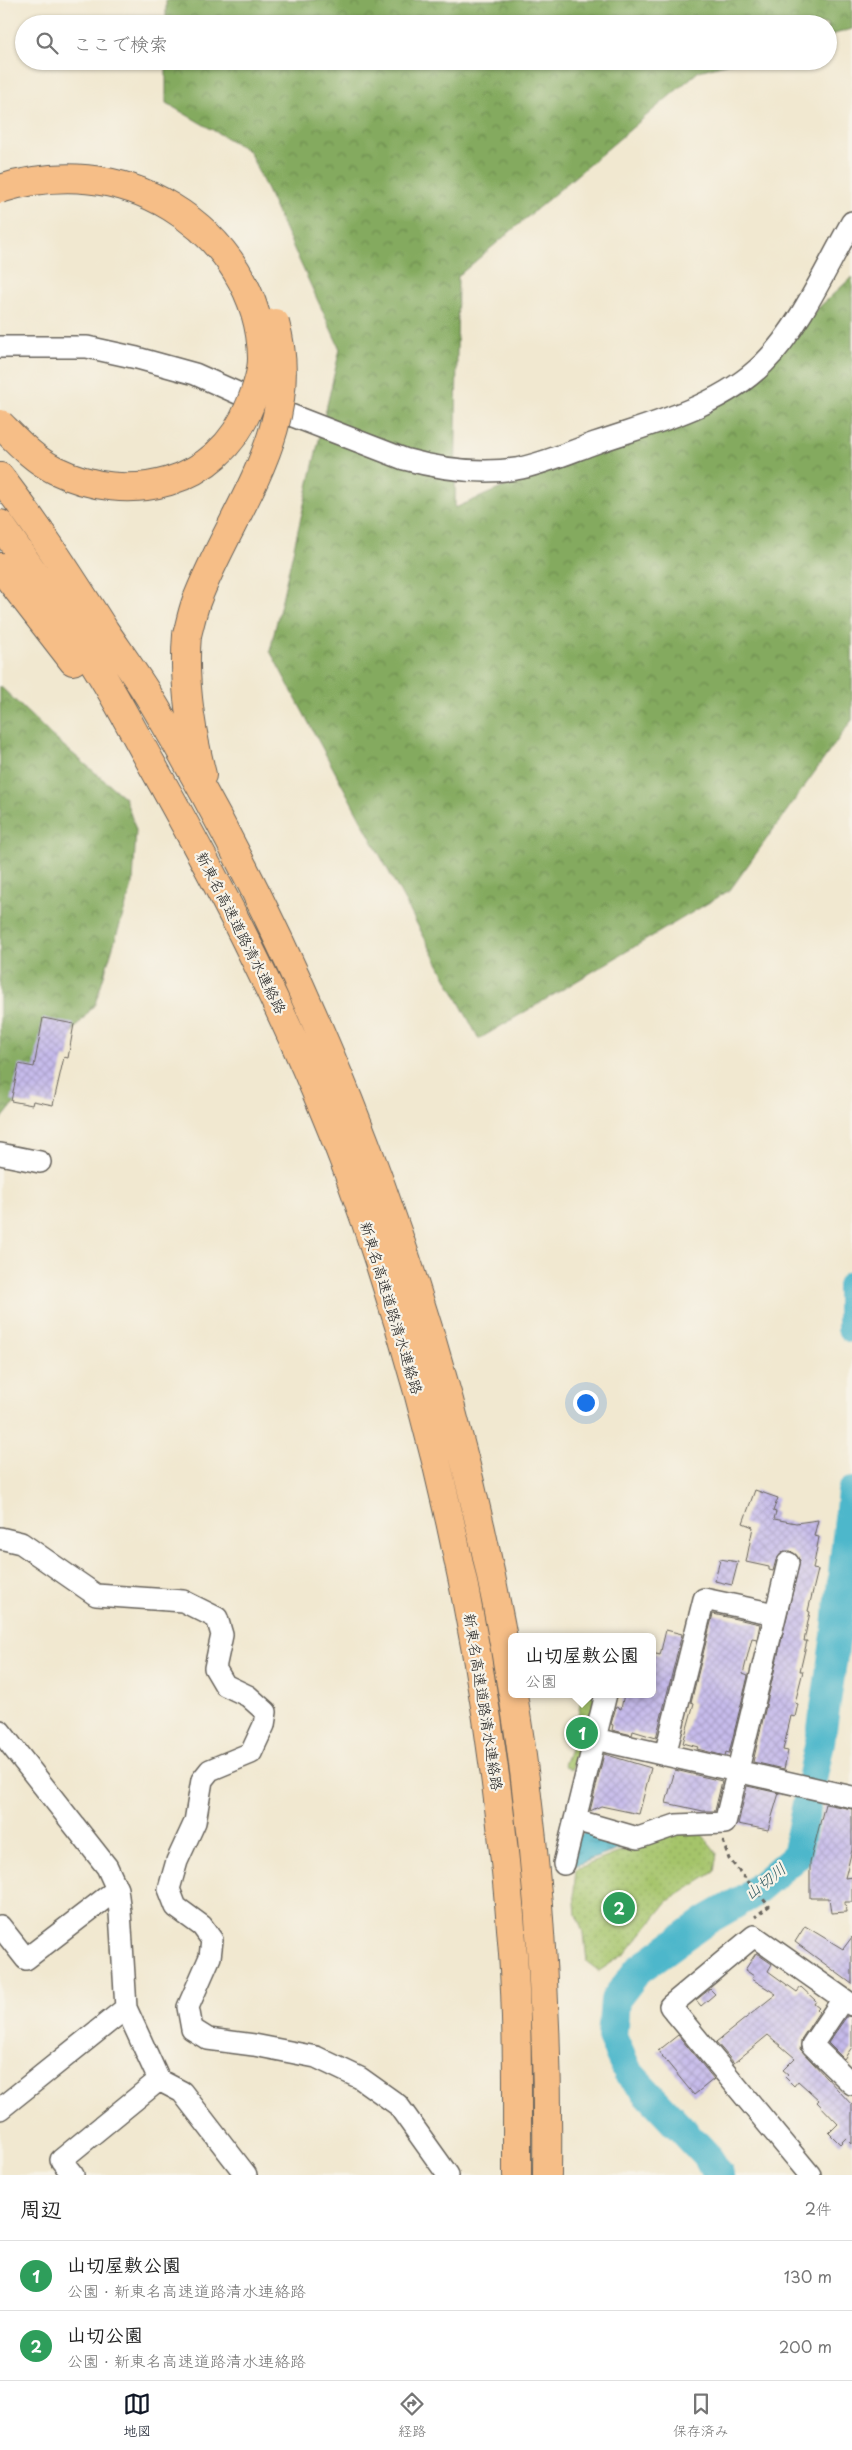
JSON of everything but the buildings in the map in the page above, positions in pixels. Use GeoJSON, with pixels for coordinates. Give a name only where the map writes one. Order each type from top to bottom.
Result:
{"type":"FeatureCollection","features":[{"type":"Feature","properties":{"kind":"highway"},"geometry":{"type":"LineString","coordinates":[[0,174],[19,168],[86,164],[115,168],[166,186],[193,202],[217,222],[240,247],[255,270],[269,299],[278,332],[282,367],[280,408],[274,433],[262,466],[195,604],[187,635],[186,683],[199,762],[210,804]]}},
{"type":"Feature","properties":{"kind":"highway"},"geometry":{"type":"LineString","coordinates":[[0,189],[19,183],[57,178],[85,178],[136,189],[186,216],[206,232],[231,260],[244,282],[256,311],[262,359],[258,386],[246,416],[232,438],[211,459],[190,473],[162,484],[135,489],[107,488],[82,482],[54,469],[27,452],[0,424]]}},
{"type":"Feature","properties":{"kind":"highway","name":"新東名高速道路清水連絡路"},"geometry":{"type":"LineString","coordinates":[[0,477],[65,569],[159,713],[244,865],[284,948],[344,1085],[409,1265],[443,1376],[477,1506],[508,1669]]}},
{"type":"Feature","properties":{"kind":"highway"},"geometry":{"type":"LineString","coordinates":[[0,524],[95,677]]}},
{"type":"Feature","properties":{"kind":"highway"},"geometry":{"type":"LineString","coordinates":[[0,567],[95,677]]}},
{"type":"Feature","properties":{"kind":"highway","name":"新東名高速道路清水連絡路"},"geometry":{"type":"LineString","coordinates":[[95,677],[210,869],[288,1025],[346,1167],[415,1382],[448,1512],[478,1655],[498,1794],[513,1956],[517,2175]]}},
{"type":"Feature","properties":{"kind":"highway","name":"新東名高速道路清水連絡路"},"geometry":{"type":"LineString","coordinates":[[514,1698],[526,1792],[541,1954],[547,2175]]}},
{"type":"Feature","properties":{"kind":"street"},"geometry":{"type":"LineString","coordinates":[[0,347],[87,347],[137,358],[196,374],[262,404],[404,459],[460,470],[516,469],[540,463],[675,416],[739,384],[779,348],[852,222]]}},
{"type":"Feature","properties":{"kind":"street"},"geometry":{"type":"LineString","coordinates":[[0,1154],[40,1162]]}},
{"type":"Feature","properties":{"kind":"street"},"geometry":{"type":"LineString","coordinates":[[0,1538],[20,1543],[96,1595],[183,1601],[216,1618],[222,1635],[215,1668],[225,1685],[248,1696],[266,1712],[264,1725],[251,1753],[210,1770],[202,1780],[195,1822],[177,1861],[169,1889],[176,1907],[202,1926],[212,1940],[210,1957],[188,2007],[192,2029],[208,2039],[254,2044],[316,2057],[360,2078],[398,2104],[448,2175]]}},
{"type":"Feature","properties":{"kind":"street"},"geometry":{"type":"LineString","coordinates":[[575,1820],[638,1838],[676,1825],[725,1823],[788,1563]]}},
{"type":"Feature","properties":{"kind":"street"},"geometry":{"type":"LineString","coordinates":[[665,1755],[704,1598],[775,1614]]}},
{"type":"Feature","properties":{"kind":"street"},"geometry":{"type":"LineString","coordinates":[[564,1864],[605,1698]]}},
{"type":"Feature","properties":{"kind":"street"},"geometry":{"type":"LineString","coordinates":[[0,1731],[107,1867],[117,1889],[126,2008],[159,2080],[182,2092],[246,2175]]}},
{"type":"Feature","properties":{"kind":"street"},"geometry":{"type":"LineString","coordinates":[[595,1740],[852,1797]]}},
{"type":"Feature","properties":{"kind":"street"},"geometry":{"type":"LineString","coordinates":[[0,1926],[26,1960],[117,1889]]}},
{"type":"Feature","properties":{"kind":"street"},"geometry":{"type":"LineString","coordinates":[[810,2175],[670,2006],[754,1936],[848,2002],[812,2045],[852,2084]]}},
{"type":"Feature","properties":{"kind":"street"},"geometry":{"type":"LineString","coordinates":[[0,2109],[126,2008]]}},
{"type":"Feature","properties":{"kind":"street"},"geometry":{"type":"LineString","coordinates":[[73,2175],[61,2160],[159,2080]]}},
{"type":"Feature","properties":{"kind":"path"},"geometry":{"type":"LineString","coordinates":[[729,1859],[766,1902]]}},
{"type":"Feature","properties":{"kind":"green space"},"geometry":{"type":"Polygon","coordinates":[[[166,0],[852,0],[852,29],[837,33],[837,15],[166,15],[166,0]]]}},
{"type":"Feature","properties":{"kind":"green space"},"geometry":{"type":"Polygon","coordinates":[[[166,70],[703,70],[699,71],[458,276],[455,508],[731,388],[852,277],[852,720],[730,890],[479,1039],[270,651],[340,349],[249,151],[166,103],[166,70]]]}},
{"type":"Feature","properties":{"kind":"green space"},"geometry":{"type":"Polygon","coordinates":[[[0,686],[52,736],[125,798],[136,830],[133,883],[95,1004],[0,1121],[0,686]]]}},
{"type":"Feature","properties":{"kind":"green space"},"geometry":{"type":"Polygon","coordinates":[[[581,1698],[600,1698],[592,1726],[571,1770],[564,1765],[573,1741],[581,1698]]]}},
{"type":"Feature","properties":{"kind":"green space"},"geometry":{"type":"Polygon","coordinates":[[[700,1832],[717,1853],[714,1872],[668,1901],[626,1953],[599,1971],[587,1962],[584,1933],[576,1915],[574,1891],[576,1869],[668,1834],[700,1832]]]}},
{"type":"Feature","properties":{"kind":"water"},"geometry":{"type":"Polygon","coordinates":[[[587,1830],[636,1843],[571,1867],[578,1836],[587,1830]]]}},
{"type":"Feature","properties":{"kind":"waterway","name":"山切川"},"geometry":{"type":"LineString","coordinates":[[852,1286],[852,1328]]}},
{"type":"Feature","properties":{"kind":"waterway","name":"山切川"},"geometry":{"type":"LineString","coordinates":[[719,2175],[707,2156],[628,2072],[612,2037],[615,2000],[638,1970],[707,1920],[749,1896],[796,1856],[820,1742],[836,1635],[852,1492]]}},
{"type":"Feature","properties":{"kind":"place","name":"山切屋敷公園"},"geometry":{"type":"Point","coordinates":[582,1733]}},
{"type":"Feature","properties":{"kind":"place","name":"山切公園"},"geometry":{"type":"Point","coordinates":[619,1908]}}]}
